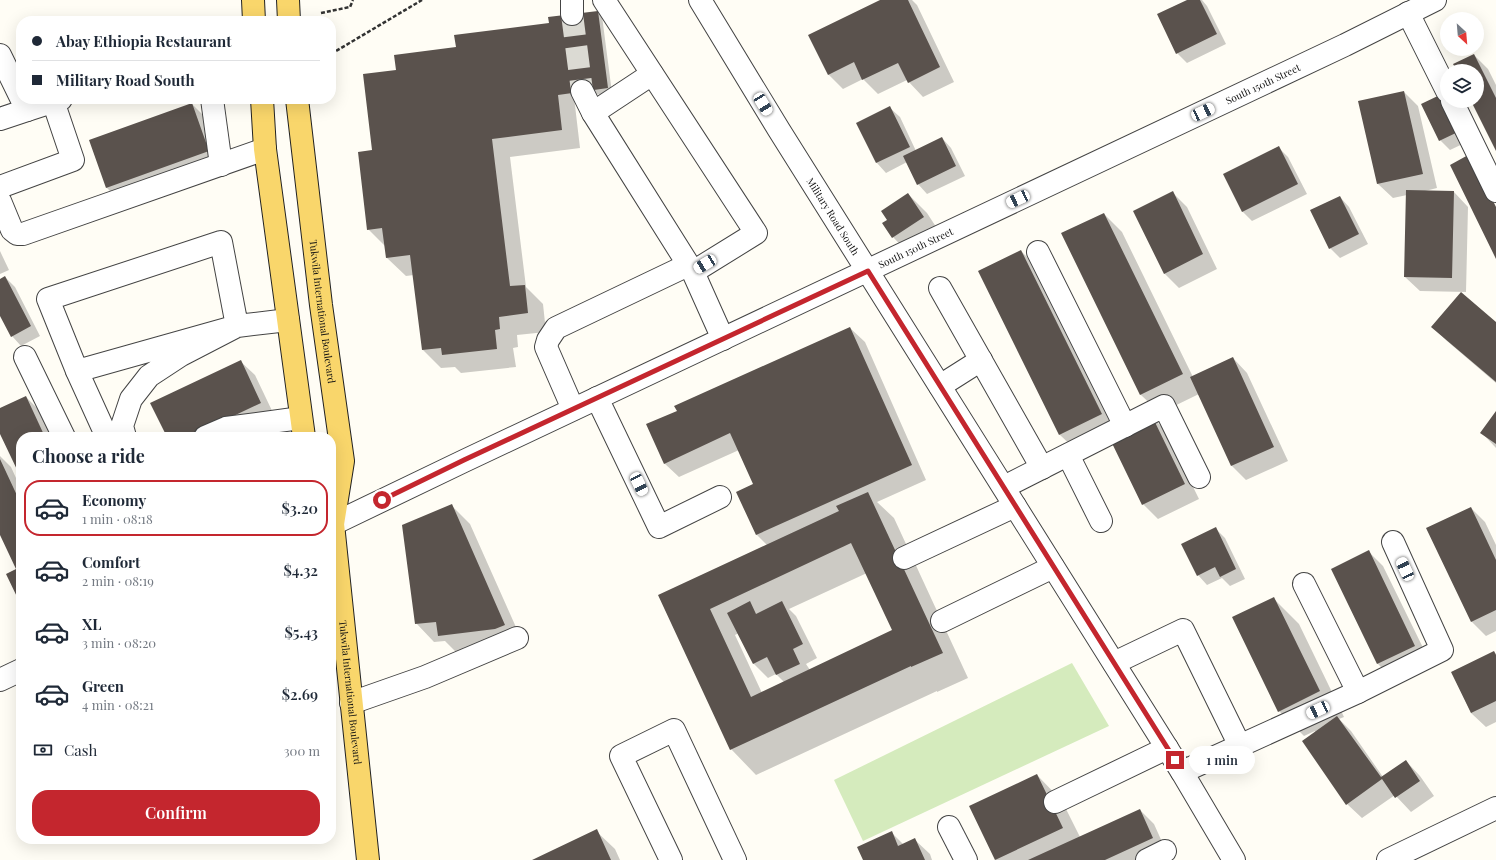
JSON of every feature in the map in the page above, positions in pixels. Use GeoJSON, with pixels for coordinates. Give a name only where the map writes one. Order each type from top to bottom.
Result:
{"type":"FeatureCollection","features":[{"type":"Feature","properties":{"kind":"main road"},"geometry":{"type":"LineString","coordinates":[[253,0],[254,16]]}},
{"type":"Feature","properties":{"kind":"main road"},"geometry":{"type":"LineString","coordinates":[[288,0],[289,16]]}},
{"type":"Feature","properties":{"kind":"main road"},"geometry":{"type":"LineString","coordinates":[[262,104],[265,149],[303,428]]}},
{"type":"Feature","properties":{"kind":"main road","name":"Tukwila International Boulevard"},"geometry":{"type":"LineString","coordinates":[[298,104],[343,461],[336,500]]}},
{"type":"Feature","properties":{"kind":"main road","name":"Tukwila International Boulevard"},"geometry":{"type":"LineString","coordinates":[[336,561],[368,860]]}},
{"type":"Feature","properties":{"kind":"street"},"geometry":{"type":"LineString","coordinates":[[573,409],[546,347],[548,340],[556,328],[690,268],[756,234],[604,0]]}},
{"type":"Feature","properties":{"kind":"street","name":"Military Road South"},"geometry":{"type":"LineString","coordinates":[[700,0],[779,130],[1182,772],[1234,860]]}},
{"type":"Feature","properties":{"kind":"street","name":"South 150th Street"},"geometry":{"type":"LineString","coordinates":[[336,521],[1345,45],[1435,0]]}},
{"type":"Feature","properties":{"kind":"street"},"geometry":{"type":"LineString","coordinates":[[1408,13],[1440,77]]}},
{"type":"Feature","properties":{"kind":"street"},"geometry":{"type":"LineString","coordinates":[[0,54],[16,87]]}},
{"type":"Feature","properties":{"kind":"street"},"geometry":{"type":"LineString","coordinates":[[593,113],[652,74]]}},
{"type":"Feature","properties":{"kind":"street"},"geometry":{"type":"LineString","coordinates":[[582,92],[593,113],[690,268],[724,339]]}},
{"type":"Feature","properties":{"kind":"street"},"geometry":{"type":"LineString","coordinates":[[0,119],[20,104]]}},
{"type":"Feature","properties":{"kind":"street"},"geometry":{"type":"LineString","coordinates":[[0,187],[73,160],[58,104]]}},
{"type":"Feature","properties":{"kind":"street"},"geometry":{"type":"LineString","coordinates":[[213,104],[221,165]]}},
{"type":"Feature","properties":{"kind":"street"},"geometry":{"type":"LineString","coordinates":[[1455,108],[1496,191]]}},
{"type":"Feature","properties":{"kind":"street"},"geometry":{"type":"LineString","coordinates":[[0,201],[12,230],[17,234],[23,234],[265,149]]}},
{"type":"Feature","properties":{"kind":"street"},"geometry":{"type":"LineString","coordinates":[[104,432],[48,299],[221,242],[237,326]]}},
{"type":"Feature","properties":{"kind":"street"},"geometry":{"type":"LineString","coordinates":[[1038,252],[1125,426]]}},
{"type":"Feature","properties":{"kind":"street"},"geometry":{"type":"LineString","coordinates":[[940,288],[1042,468]]}},
{"type":"Feature","properties":{"kind":"street"},"geometry":{"type":"LineString","coordinates":[[77,371],[237,326],[288,320]]}},
{"type":"Feature","properties":{"kind":"street"},"geometry":{"type":"LineString","coordinates":[[124,432],[122,426],[131,399],[149,376],[182,355],[237,326]]}},
{"type":"Feature","properties":{"kind":"street"},"geometry":{"type":"LineString","coordinates":[[25,357],[62,432]]}},
{"type":"Feature","properties":{"kind":"street"},"geometry":{"type":"LineString","coordinates":[[940,386],[981,360]]}},
{"type":"Feature","properties":{"kind":"street"},"geometry":{"type":"LineString","coordinates":[[597,398],[660,527],[720,497]]}},
{"type":"Feature","properties":{"kind":"street"},"geometry":{"type":"LineString","coordinates":[[1004,488],[1164,406],[1199,477]]}},
{"type":"Feature","properties":{"kind":"street"},"geometry":{"type":"LineString","coordinates":[[217,432],[226,428],[251,431],[303,428]]}},
{"type":"Feature","properties":{"kind":"street"},"geometry":{"type":"LineString","coordinates":[[1068,455],[1101,521]]}},
{"type":"Feature","properties":{"kind":"street"},"geometry":{"type":"LineString","coordinates":[[904,558],[1016,506]]}},
{"type":"Feature","properties":{"kind":"street"},"geometry":{"type":"LineString","coordinates":[[1182,772],[1358,692],[1442,650],[1393,542]]}},
{"type":"Feature","properties":{"kind":"street"},"geometry":{"type":"LineString","coordinates":[[942,621],[1054,567]]}},
{"type":"Feature","properties":{"kind":"street"},"geometry":{"type":"LineString","coordinates":[[1304,584],[1358,692]]}},
{"type":"Feature","properties":{"kind":"street"},"geometry":{"type":"LineString","coordinates":[[1114,663],[1183,630],[1240,746]]}},
{"type":"Feature","properties":{"kind":"street"},"geometry":{"type":"LineString","coordinates":[[351,703],[425,677],[517,638]]}},
{"type":"Feature","properties":{"kind":"street"},"geometry":{"type":"LineString","coordinates":[[671,860],[621,756],[674,730],[735,860]]}},
{"type":"Feature","properties":{"kind":"street"},"geometry":{"type":"LineString","coordinates":[[1055,802],[1167,748]]}},
{"type":"Feature","properties":{"kind":"street"},"geometry":{"type":"LineString","coordinates":[[1388,860],[1496,808]]}},
{"type":"Feature","properties":{"kind":"street"},"geometry":{"type":"LineString","coordinates":[[949,827],[966,860]]}},
{"type":"Feature","properties":{"kind":"path"},"geometry":{"type":"LineString","coordinates":[[321,13],[350,7],[353,0]]}},
{"type":"Feature","properties":{"kind":"path"},"geometry":{"type":"LineString","coordinates":[[336,51],[422,0]]}},
{"type":"Feature","properties":{"kind":"green space"},"geometry":{"type":"Polygon","coordinates":[[[1072,663],[1109,726],[863,841],[834,780],[1072,663]]]}},
{"type":"Feature","properties":{"kind":"building"},"geometry":{"type":"Polygon","coordinates":[[[880,0],[908,0],[940,67],[908,83],[898,63],[862,80],[854,62],[828,75],[808,35],[880,0]]]}},
{"type":"Feature","properties":{"kind":"building"},"geometry":{"type":"Polygon","coordinates":[[[1187,0],[1200,0],[1217,34],[1176,54],[1157,14],[1187,0]]]}},
{"type":"Feature","properties":{"kind":"building"},"geometry":{"type":"Polygon","coordinates":[[[598,11],[608,88],[558,95],[562,130],[492,139],[510,286],[525,285],[528,313],[499,317],[500,329],[495,330],[497,349],[442,355],[441,348],[422,350],[410,255],[386,258],[382,228],[367,230],[358,152],[372,150],[363,74],[396,70],[394,55],[456,47],[454,35],[549,23],[548,17],[598,11]]]}},
{"type":"Feature","properties":{"kind":"building"},"geometry":{"type":"Polygon","coordinates":[[[1470,56],[1475,56],[1479,64],[1453,64],[1470,56]]]}},
{"type":"Feature","properties":{"kind":"building"},"geometry":{"type":"Polygon","coordinates":[[[1484,74],[1496,98],[1496,151],[1474,108],[1484,108],[1484,74]]]}},
{"type":"Feature","properties":{"kind":"building"},"geometry":{"type":"Polygon","coordinates":[[[1404,91],[1423,174],[1377,184],[1358,101],[1404,91]]]}},
{"type":"Feature","properties":{"kind":"building"},"geometry":{"type":"Polygon","coordinates":[[[1440,95],[1440,108],[1449,108],[1460,131],[1439,141],[1421,104],[1440,95]]]}},
{"type":"Feature","properties":{"kind":"building"},"geometry":{"type":"Polygon","coordinates":[[[192,104],[209,151],[106,188],[89,140],[192,104]]]}},
{"type":"Feature","properties":{"kind":"building"},"geometry":{"type":"Polygon","coordinates":[[[890,106],[910,147],[876,163],[856,123],[890,106]]]}},
{"type":"Feature","properties":{"kind":"building"},"geometry":{"type":"Polygon","coordinates":[[[942,137],[956,166],[917,185],[903,156],[942,137]]]}},
{"type":"Feature","properties":{"kind":"building"},"geometry":{"type":"Polygon","coordinates":[[[1279,146],[1298,184],[1242,212],[1223,174],[1279,146]]]}},
{"type":"Feature","properties":{"kind":"building"},"geometry":{"type":"Polygon","coordinates":[[[1470,154],[1496,207],[1496,259],[1450,165],[1470,154]]]}},
{"type":"Feature","properties":{"kind":"building"},"geometry":{"type":"Polygon","coordinates":[[[1406,190],[1454,191],[1452,278],[1404,277],[1406,190]]]}},
{"type":"Feature","properties":{"kind":"building"},"geometry":{"type":"Polygon","coordinates":[[[1173,191],[1203,254],[1164,274],[1133,211],[1173,191]]]}},
{"type":"Feature","properties":{"kind":"building"},"geometry":{"type":"Polygon","coordinates":[[[908,193],[924,217],[892,238],[882,223],[887,220],[881,211],[908,193]]]}},
{"type":"Feature","properties":{"kind":"building"},"geometry":{"type":"Polygon","coordinates":[[[1340,196],[1359,234],[1329,249],[1310,210],[1340,196]]]}},
{"type":"Feature","properties":{"kind":"building"},"geometry":{"type":"Polygon","coordinates":[[[1104,213],[1183,374],[1140,395],[1061,233],[1104,213]]]}},
{"type":"Feature","properties":{"kind":"building"},"geometry":{"type":"Polygon","coordinates":[[[1021,250],[1102,414],[1059,435],[978,271],[1021,250]]]}},
{"type":"Feature","properties":{"kind":"building"},"geometry":{"type":"Polygon","coordinates":[[[5,276],[31,326],[11,337],[0,316],[0,279],[5,276]]]}},
{"type":"Feature","properties":{"kind":"building"},"geometry":{"type":"Polygon","coordinates":[[[1461,292],[1496,322],[1496,382],[1431,327],[1461,292]]]}},
{"type":"Feature","properties":{"kind":"building"},"geometry":{"type":"Polygon","coordinates":[[[850,327],[912,465],[756,535],[736,492],[753,484],[730,433],[664,464],[646,424],[677,411],[674,406],[850,327]]]}},
{"type":"Feature","properties":{"kind":"building"},"geometry":{"type":"Polygon","coordinates":[[[1233,357],[1274,447],[1231,466],[1190,377],[1233,357]]]}},
{"type":"Feature","properties":{"kind":"building"},"geometry":{"type":"Polygon","coordinates":[[[241,360],[261,403],[200,432],[164,432],[150,403],[241,360]]]}},
{"type":"Feature","properties":{"kind":"building"},"geometry":{"type":"Polygon","coordinates":[[[26,396],[43,432],[16,432],[16,468],[0,434],[0,408],[26,396]]]}},
{"type":"Feature","properties":{"kind":"building"},"geometry":{"type":"Polygon","coordinates":[[[1496,411],[1496,444],[1480,433],[1496,411]]]}},
{"type":"Feature","properties":{"kind":"building"},"geometry":{"type":"Polygon","coordinates":[[[1151,414],[1185,484],[1142,505],[1108,435],[1151,414]]]}},
{"type":"Feature","properties":{"kind":"building"},"geometry":{"type":"Polygon","coordinates":[[[0,459],[16,493],[16,569],[0,535],[0,459]]]}},
{"type":"Feature","properties":{"kind":"building"},"geometry":{"type":"Polygon","coordinates":[[[868,492],[943,653],[911,666],[730,750],[658,595],[839,511],[836,506],[868,492]],[[851,543],[710,609],[751,697],[892,630],[851,543]]]}},
{"type":"Feature","properties":{"kind":"building"},"geometry":{"type":"Polygon","coordinates":[[[452,504],[505,625],[495,629],[438,636],[436,622],[415,624],[402,525],[452,504]]]}},
{"type":"Feature","properties":{"kind":"building"},"geometry":{"type":"Polygon","coordinates":[[[1471,507],[1496,560],[1496,610],[1471,622],[1426,528],[1471,507]]]}},
{"type":"Feature","properties":{"kind":"building"},"geometry":{"type":"Polygon","coordinates":[[[1216,527],[1236,569],[1220,577],[1215,567],[1197,576],[1181,544],[1216,527]]]}},
{"type":"Feature","properties":{"kind":"building"},"geometry":{"type":"Polygon","coordinates":[[[1369,550],[1415,646],[1377,664],[1331,569],[1369,550]]]}},
{"type":"Feature","properties":{"kind":"building"},"geometry":{"type":"Polygon","coordinates":[[[16,569],[16,595],[6,574],[16,569]]]}},
{"type":"Feature","properties":{"kind":"building"},"geometry":{"type":"Polygon","coordinates":[[[1274,597],[1320,691],[1278,712],[1232,617],[1274,597]]]}},
{"type":"Feature","properties":{"kind":"building"},"geometry":{"type":"Polygon","coordinates":[[[750,601],[756,614],[782,601],[803,644],[793,649],[800,664],[776,675],[767,657],[753,664],[727,613],[750,601]]]}},
{"type":"Feature","properties":{"kind":"building"},"geometry":{"type":"Polygon","coordinates":[[[1494,651],[1496,655],[1496,701],[1471,713],[1451,672],[1494,651]]]}},
{"type":"Feature","properties":{"kind":"building"},"geometry":{"type":"Polygon","coordinates":[[[1337,716],[1381,777],[1406,760],[1420,781],[1395,798],[1382,779],[1346,805],[1302,741],[1337,716]]]}},
{"type":"Feature","properties":{"kind":"building"},"geometry":{"type":"Polygon","coordinates":[[[1037,774],[1063,828],[995,860],[969,806],[1037,774]]]}},
{"type":"Feature","properties":{"kind":"building"},"geometry":{"type":"Polygon","coordinates":[[[1140,809],[1153,838],[1105,860],[1028,860],[1140,809]]]}},
{"type":"Feature","properties":{"kind":"building"},"geometry":{"type":"Polygon","coordinates":[[[597,829],[611,860],[532,860],[597,829]]]}},
{"type":"Feature","properties":{"kind":"building"},"geometry":{"type":"Polygon","coordinates":[[[892,831],[898,846],[915,838],[925,860],[863,860],[857,847],[892,831]]]}},
{"type":"Feature","properties":{"kind":"tunnel"},"geometry":{"type":"LineString","coordinates":[[572,14],[582,91]]}},
{"type":"Feature","properties":{"kind":"route"},"geometry":{"type":"LineString","coordinates":[[382,500],[464,460],[868,271],[1175,760]]}}]}
